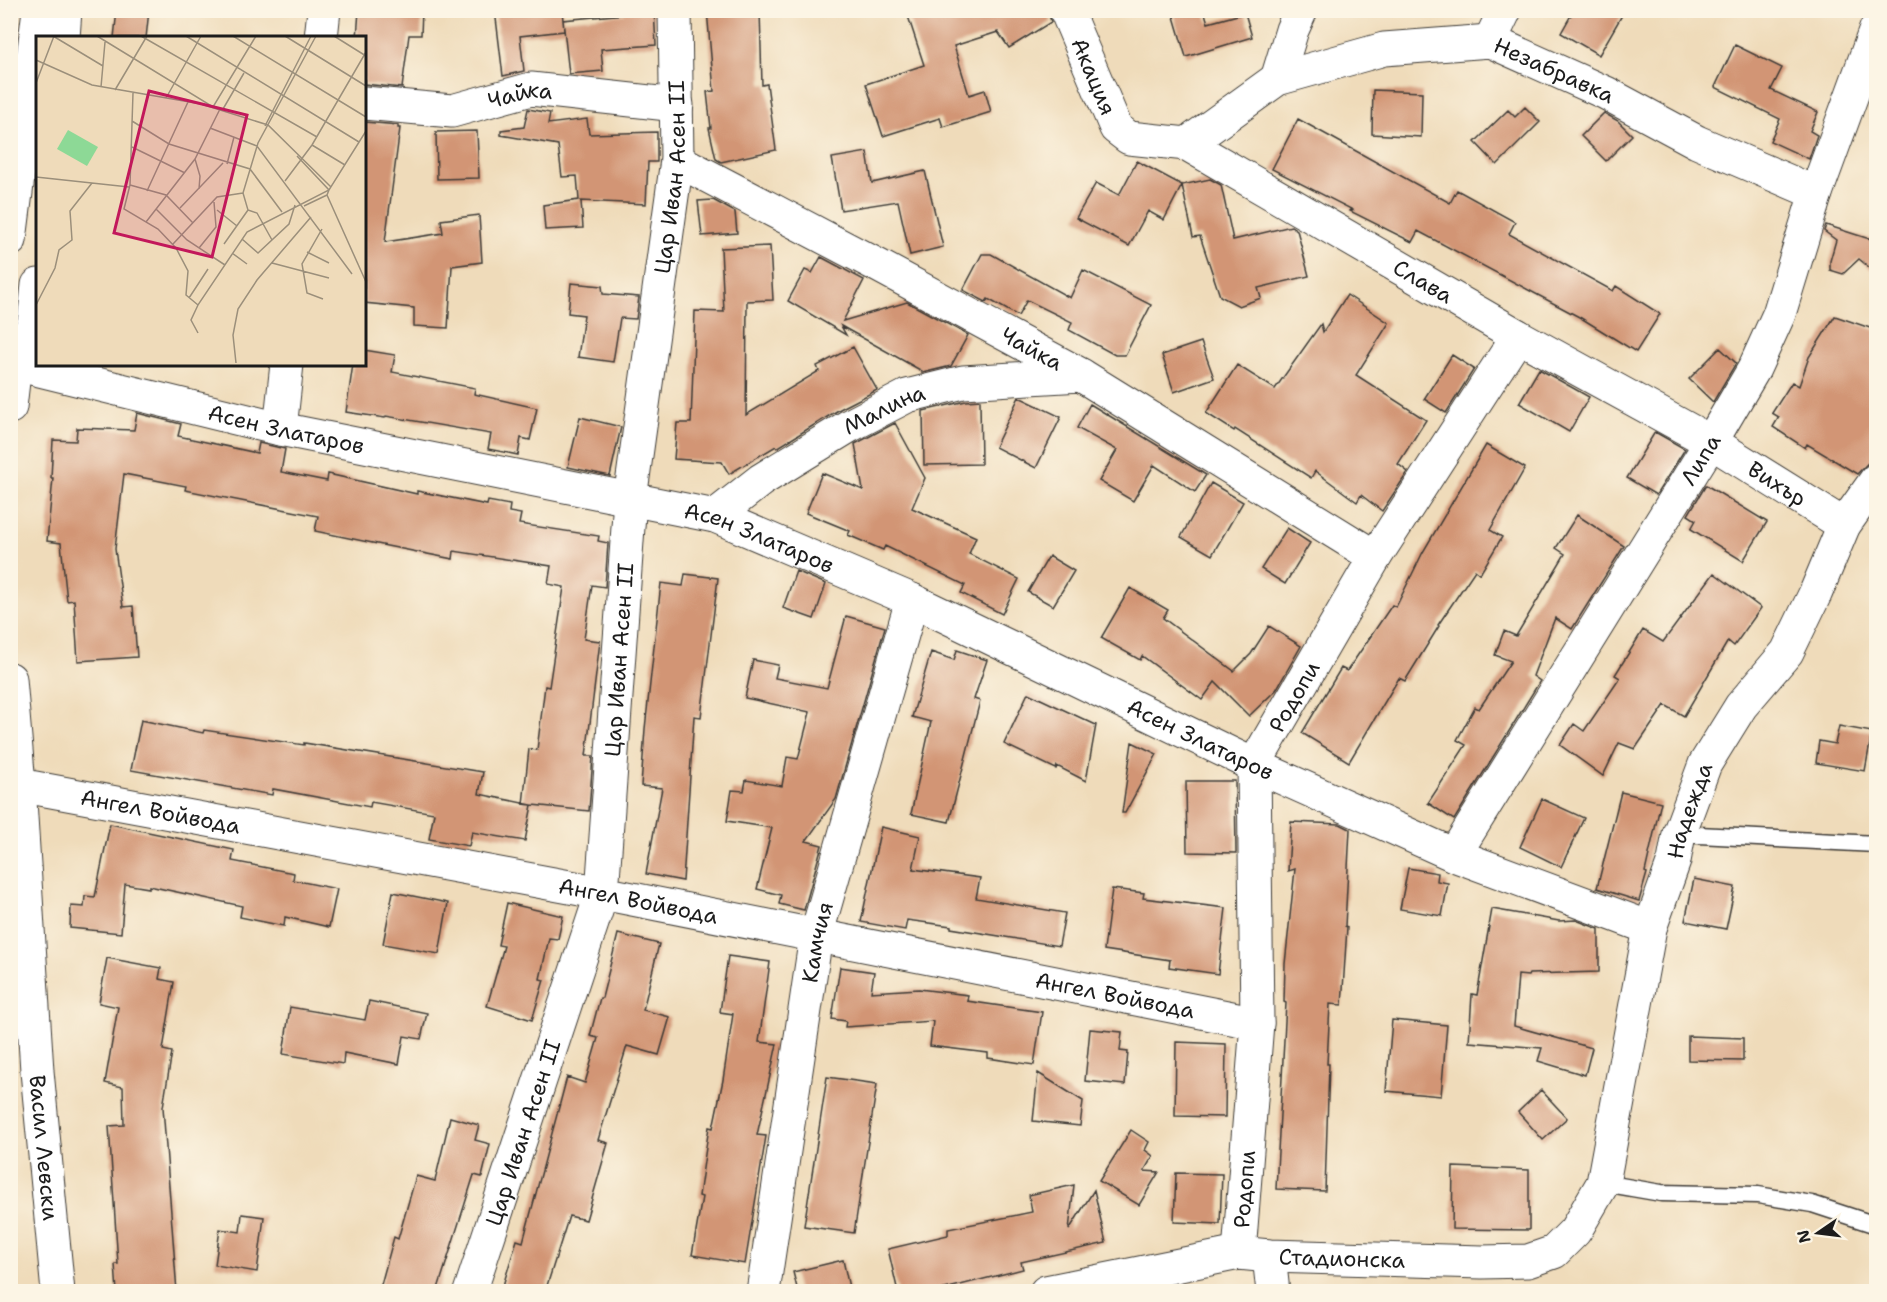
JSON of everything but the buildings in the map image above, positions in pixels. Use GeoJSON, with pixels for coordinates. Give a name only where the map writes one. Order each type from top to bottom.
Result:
{"type":"FeatureCollection","features":[{"type":"Feature","properties":{"kind":"street"},"geometry":{"type":"LineString","coordinates":[[10,240],[39,10]]}},
{"type":"Feature","properties":{"kind":"street"},"geometry":{"type":"LineString","coordinates":[[63,36],[65,10]]}},
{"type":"Feature","properties":{"kind":"street"},"geometry":{"type":"LineString","coordinates":[[321,36],[324,10]]}},
{"type":"Feature","properties":{"kind":"street","name":"Цар Иван Асен II"},"geometry":{"type":"LineString","coordinates":[[470,1292],[602,893],[630,499],[677,160],[675,10]]}},
{"type":"Feature","properties":{"kind":"street","name":"Акация"},"geometry":{"type":"LineString","coordinates":[[1066,10],[1116,128],[1129,138]]}},
{"type":"Feature","properties":{"kind":"street"},"geometry":{"type":"LineString","coordinates":[[1277,79],[1292,30],[1301,10]]}},
{"type":"Feature","properties":{"kind":"street"},"geometry":{"type":"LineString","coordinates":[[1490,41],[1505,10]]}},
{"type":"Feature","properties":{"kind":"street","name":"Липа"},"geometry":{"type":"LineString","coordinates":[[1454,855],[1754,369],[1779,314],[1816,193],[1876,29]]}},
{"type":"Feature","properties":{"kind":"street","name":"Незабравка"},"geometry":{"type":"LineString","coordinates":[[1187,144],[1277,79],[1384,50],[1490,41],[1606,93],[1698,142],[1816,193]]}},
{"type":"Feature","properties":{"kind":"street","name":"Чайка"},"geometry":{"type":"LineString","coordinates":[[366,103],[452,111],[531,89],[677,105]]}},
{"type":"Feature","properties":{"kind":"street","name":"Слава"},"geometry":{"type":"LineString","coordinates":[[1129,138],[1187,144],[1518,336],[1711,442]]}},
{"type":"Feature","properties":{"kind":"street","name":"Чайка"},"geometry":{"type":"LineString","coordinates":[[677,160],[1081,375],[1375,557]]}},
{"type":"Feature","properties":{"kind":"street"},"geometry":{"type":"LineString","coordinates":[[10,407],[13,358],[34,323],[36,304]]}},
{"type":"Feature","properties":{"kind":"street","name":"Родопи"},"geometry":{"type":"LineString","coordinates":[[1273,1292],[1254,1255],[1257,1023],[1254,765],[1375,557],[1518,336]]}},
{"type":"Feature","properties":{"kind":"street","name":"Асен Златаров"},"geometry":{"type":"LineString","coordinates":[[13,358],[36,364]]}},
{"type":"Feature","properties":{"kind":"street","name":"Асен Златаров"},"geometry":{"type":"LineString","coordinates":[[43,366],[280,429],[715,516],[912,600],[1254,765],[1454,855],[1650,928]]}},
{"type":"Feature","properties":{"kind":"street"},"geometry":{"type":"LineString","coordinates":[[280,429],[287,366]]}},
{"type":"Feature","properties":{"kind":"street","name":"Малина"},"geometry":{"type":"LineString","coordinates":[[715,516],[770,474],[849,426],[907,396],[963,382],[1081,375]]}},
{"type":"Feature","properties":{"kind":"street","name":"Вихър"},"geometry":{"type":"LineString","coordinates":[[1711,442],[1844,525]]}},
{"type":"Feature","properties":{"kind":"street","name":"Надежда"},"geometry":{"type":"LineString","coordinates":[[1603,1183],[1650,928],[1674,861],[1679,834],[1705,764],[1741,706],[1787,652],[1816,592],[1844,525],[1876,480]]}},
{"type":"Feature","properties":{"kind":"street","name":"Камчия"},"geometry":{"type":"LineString","coordinates":[[763,1292],[816,936],[912,600]]}},
{"type":"Feature","properties":{"kind":"street","name":"Васил Левски"},"geometry":{"type":"LineString","coordinates":[[10,679],[19,785],[24,1067],[58,1292]]}},
{"type":"Feature","properties":{"kind":"street","name":"Ангел Войвода"},"geometry":{"type":"LineString","coordinates":[[19,785],[602,893],[1257,1023]]}},
{"type":"Feature","properties":{"kind":"street","name":"Стадионска"},"geometry":{"type":"LineString","coordinates":[[1046,1292],[1254,1255],[1482,1262],[1528,1261],[1554,1252],[1575,1231],[1603,1183]]}},
{"type":"Feature","properties":{"kind":"lane"},"geometry":{"type":"LineString","coordinates":[[1679,834],[1876,844]]}},
{"type":"Feature","properties":{"kind":"lane"},"geometry":{"type":"LineString","coordinates":[[1603,1183],[1661,1193],[1768,1197],[1812,1204],[1876,1225]]}}]}
